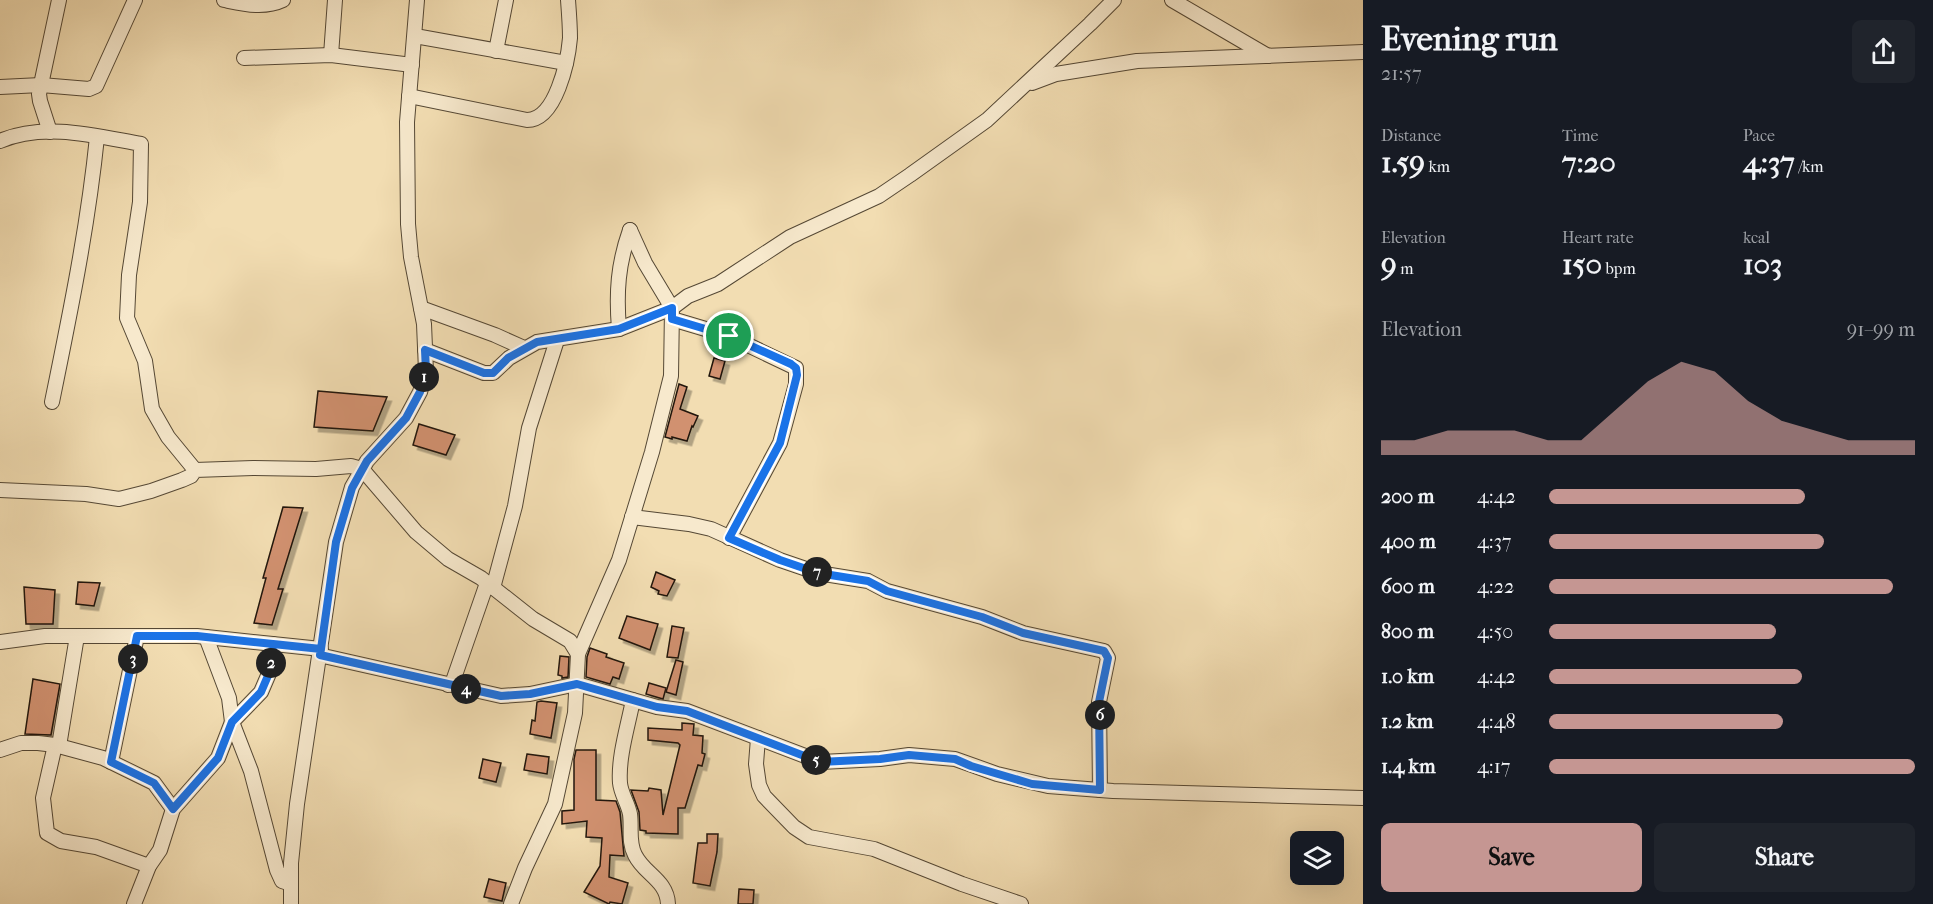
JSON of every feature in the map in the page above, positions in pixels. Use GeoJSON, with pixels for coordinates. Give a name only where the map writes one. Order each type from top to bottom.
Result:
{"type":"FeatureCollection","features":[{"type":"Feature","properties":{"kind":"street"},"geometry":{"type":"LineString","coordinates":[[50,132],[40,101],[41,85],[59,0]]}},
{"type":"Feature","properties":{"kind":"street"},"geometry":{"type":"LineString","coordinates":[[0,87],[41,85],[90,89],[96,86],[135,0]]}},
{"type":"Feature","properties":{"kind":"street"},"geometry":{"type":"LineString","coordinates":[[224,0],[248,5],[265,5],[280,1]]}},
{"type":"Feature","properties":{"kind":"street"},"geometry":{"type":"LineString","coordinates":[[330,55],[335,0]]}},
{"type":"Feature","properties":{"kind":"street"},"geometry":{"type":"LineString","coordinates":[[291,904],[297,804],[336,542],[352,488],[362,469],[406,418],[426,371],[424,324],[411,257],[408,224],[407,122],[417,0]]}},
{"type":"Feature","properties":{"kind":"street"},"geometry":{"type":"LineString","coordinates":[[496,51],[506,0]]}},
{"type":"Feature","properties":{"kind":"street"},"geometry":{"type":"LineString","coordinates":[[410,96],[535,120],[544,114],[556,95],[566,63],[570,38],[568,0]]}},
{"type":"Feature","properties":{"kind":"street"},"geometry":{"type":"LineString","coordinates":[[425,350],[484,373],[493,373],[508,358],[537,342],[619,329],[672,314],[688,296],[718,284],[790,237],[879,196],[987,120],[1114,0]]}},
{"type":"Feature","properties":{"kind":"street"},"geometry":{"type":"LineString","coordinates":[[1172,0],[1268,56]]}},
{"type":"Feature","properties":{"kind":"street"},"geometry":{"type":"LineString","coordinates":[[415,36],[566,63]]}},
{"type":"Feature","properties":{"kind":"street"},"geometry":{"type":"LineString","coordinates":[[1024,87],[1056,74],[1137,61],[1363,52]]}},
{"type":"Feature","properties":{"kind":"street"},"geometry":{"type":"LineString","coordinates":[[244,58],[330,55],[412,65]]}},
{"type":"Feature","properties":{"kind":"street"},"geometry":{"type":"LineString","coordinates":[[0,141],[25,132],[50,132],[141,144],[140,202],[129,275],[127,318],[145,361],[152,409],[168,437],[195,470]]}},
{"type":"Feature","properties":{"kind":"street"},"geometry":{"type":"LineString","coordinates":[[52,402],[91,199],[97,137]]}},
{"type":"Feature","properties":{"kind":"street"},"geometry":{"type":"LineString","coordinates":[[511,904],[555,804],[575,713],[578,654],[619,560],[652,452],[671,376],[672,314],[630,230],[625,244],[616,294],[619,329]]}},
{"type":"Feature","properties":{"kind":"street"},"geometry":{"type":"LineString","coordinates":[[421,308],[524,348]]}},
{"type":"Feature","properties":{"kind":"street"},"geometry":{"type":"LineString","coordinates":[[672,314],[729,336],[796,368],[796,384],[780,443],[729,538]]}},
{"type":"Feature","properties":{"kind":"street"},"geometry":{"type":"LineString","coordinates":[[448,685],[453,681],[490,585],[515,506],[529,428],[557,340]]}},
{"type":"Feature","properties":{"kind":"street"},"geometry":{"type":"LineString","coordinates":[[195,470],[316,469],[351,466],[362,469],[416,532],[448,559],[490,585],[533,619],[570,642],[578,654]]}},
{"type":"Feature","properties":{"kind":"street"},"geometry":{"type":"LineString","coordinates":[[0,490],[86,494],[119,499],[182,480],[191,476],[195,470]]}},
{"type":"Feature","properties":{"kind":"street"},"geometry":{"type":"LineString","coordinates":[[632,518],[689,524],[711,530],[780,560],[818,573],[868,581],[887,591],[982,617],[1023,633],[1104,651],[1108,658],[1099,702],[1100,790]]}},
{"type":"Feature","properties":{"kind":"street"},"geometry":{"type":"LineString","coordinates":[[0,642],[45,636],[137,636],[206,637],[273,644],[320,652],[448,685],[501,696],[530,694],[577,684],[657,707],[687,711],[820,762],[909,755],[955,759],[1032,784],[1100,790],[1363,798]]}},
{"type":"Feature","properties":{"kind":"street"},"geometry":{"type":"LineString","coordinates":[[77,636],[57,746],[43,798],[47,833],[61,841],[96,847],[149,866]]}},
{"type":"Feature","properties":{"kind":"street"},"geometry":{"type":"LineString","coordinates":[[111,762],[137,636]]}},
{"type":"Feature","properties":{"kind":"street"},"geometry":{"type":"LineString","coordinates":[[206,637],[229,698],[232,722],[251,771],[277,870],[282,881],[291,884]]}},
{"type":"Feature","properties":{"kind":"street"},"geometry":{"type":"LineString","coordinates":[[134,904],[149,866],[160,850],[173,809],[218,758],[232,722],[261,692],[270,671],[273,644]]}},
{"type":"Feature","properties":{"kind":"street"},"geometry":{"type":"LineString","coordinates":[[633,700],[619,770],[620,786],[630,814],[629,832],[633,853],[641,866],[663,887],[668,904]]}},
{"type":"Feature","properties":{"kind":"street"},"geometry":{"type":"LineString","coordinates":[[758,738],[756,764],[759,784],[764,796],[794,827],[809,837],[874,849],[963,884],[1022,904]]}},
{"type":"Feature","properties":{"kind":"street"},"geometry":{"type":"LineString","coordinates":[[0,750],[21,743],[57,746],[103,758],[154,783],[173,809]]}},
{"type":"Feature","properties":{"kind":"building"},"geometry":{"type":"Polygon","coordinates":[[[714,358],[725,361],[720,379],[709,376],[714,358]]]}},
{"type":"Feature","properties":{"kind":"building"},"geometry":{"type":"Polygon","coordinates":[[[679,384],[687,387],[680,409],[698,416],[687,441],[665,437],[679,384]]]}},
{"type":"Feature","properties":{"kind":"building"},"geometry":{"type":"Polygon","coordinates":[[[318,391],[387,397],[373,431],[314,427],[318,391]]]}},
{"type":"Feature","properties":{"kind":"building"},"geometry":{"type":"Polygon","coordinates":[[[419,424],[455,435],[446,455],[413,445],[419,424]]]}},
{"type":"Feature","properties":{"kind":"building"},"geometry":{"type":"Polygon","coordinates":[[[283,507],[303,508],[278,589],[283,589],[272,625],[254,623],[266,578],[263,578],[283,507]]]}},
{"type":"Feature","properties":{"kind":"building"},"geometry":{"type":"Polygon","coordinates":[[[656,572],[675,580],[667,596],[658,594],[659,591],[651,587],[656,572]]]}},
{"type":"Feature","properties":{"kind":"building"},"geometry":{"type":"Polygon","coordinates":[[[78,582],[100,583],[94,606],[76,604],[78,582]]]}},
{"type":"Feature","properties":{"kind":"building"},"geometry":{"type":"Polygon","coordinates":[[[24,587],[55,590],[53,624],[26,624],[24,587]]]}},
{"type":"Feature","properties":{"kind":"building"},"geometry":{"type":"Polygon","coordinates":[[[627,616],[658,624],[650,650],[619,638],[627,616]]]}},
{"type":"Feature","properties":{"kind":"building"},"geometry":{"type":"Polygon","coordinates":[[[672,626],[684,628],[678,658],[667,657],[672,626]]]}},
{"type":"Feature","properties":{"kind":"building"},"geometry":{"type":"Polygon","coordinates":[[[590,648],[624,663],[619,679],[613,677],[610,684],[586,677],[590,648]]]}},
{"type":"Feature","properties":{"kind":"building"},"geometry":{"type":"Polygon","coordinates":[[[560,656],[569,657],[568,677],[562,678],[558,675],[560,656]]]}},
{"type":"Feature","properties":{"kind":"building"},"geometry":{"type":"Polygon","coordinates":[[[676,660],[683,662],[676,695],[666,692],[676,660]]]}},
{"type":"Feature","properties":{"kind":"building"},"geometry":{"type":"Polygon","coordinates":[[[33,679],[60,684],[51,735],[25,734],[33,679]]]}},
{"type":"Feature","properties":{"kind":"building"},"geometry":{"type":"Polygon","coordinates":[[[649,683],[666,688],[663,699],[646,694],[649,683]]]}},
{"type":"Feature","properties":{"kind":"building"},"geometry":{"type":"Polygon","coordinates":[[[537,702],[557,703],[551,738],[530,734],[532,720],[535,721],[537,702]]]}},
{"type":"Feature","properties":{"kind":"building"},"geometry":{"type":"Polygon","coordinates":[[[682,723],[694,724],[693,735],[703,736],[702,753],[705,754],[702,766],[698,765],[685,808],[678,808],[678,834],[646,833],[640,830],[639,812],[631,790],[648,791],[649,788],[661,790],[663,815],[680,745],[648,740],[648,728],[682,730],[682,723]]]}},
{"type":"Feature","properties":{"kind":"building"},"geometry":{"type":"Polygon","coordinates":[[[576,750],[596,750],[596,800],[616,801],[620,812],[624,856],[610,855],[609,877],[628,883],[622,904],[610,902],[609,904],[584,892],[600,866],[602,838],[586,837],[587,821],[562,824],[562,811],[574,810],[576,750]]]}},
{"type":"Feature","properties":{"kind":"building"},"geometry":{"type":"Polygon","coordinates":[[[527,754],[549,757],[547,774],[524,770],[527,754]]]}},
{"type":"Feature","properties":{"kind":"building"},"geometry":{"type":"Polygon","coordinates":[[[483,759],[501,763],[496,782],[479,778],[483,759]]]}},
{"type":"Feature","properties":{"kind":"building"},"geometry":{"type":"Polygon","coordinates":[[[707,834],[718,834],[710,886],[693,883],[698,843],[707,843],[707,834]]]}},
{"type":"Feature","properties":{"kind":"building"},"geometry":{"type":"Polygon","coordinates":[[[489,879],[506,883],[502,901],[484,897],[489,879]]]}},
{"type":"Feature","properties":{"kind":"building"},"geometry":{"type":"Polygon","coordinates":[[[739,889],[754,890],[753,904],[738,904],[739,889]]]}},
{"type":"Feature","properties":{"kind":"route"},"geometry":{"type":"LineString","coordinates":[[729,336],[672,319],[672,308],[619,329],[537,342],[508,358],[493,373],[484,373],[425,350],[426,371],[420,392],[406,418],[367,461],[352,488],[336,542],[321,649],[273,644],[270,671],[261,692],[232,722],[218,758],[173,809],[154,783],[111,762],[137,636],[197,636],[321,649],[320,655],[501,696],[530,694],[577,684],[657,707],[687,711],[820,762],[909,755],[955,759],[1032,784],[1100,790],[1099,702],[1107,653],[1095,647],[1023,633],[982,617],[887,591],[868,581],[818,573],[780,560],[729,538],[780,443],[797,375],[796,368],[791,364],[729,336]]}}]}
